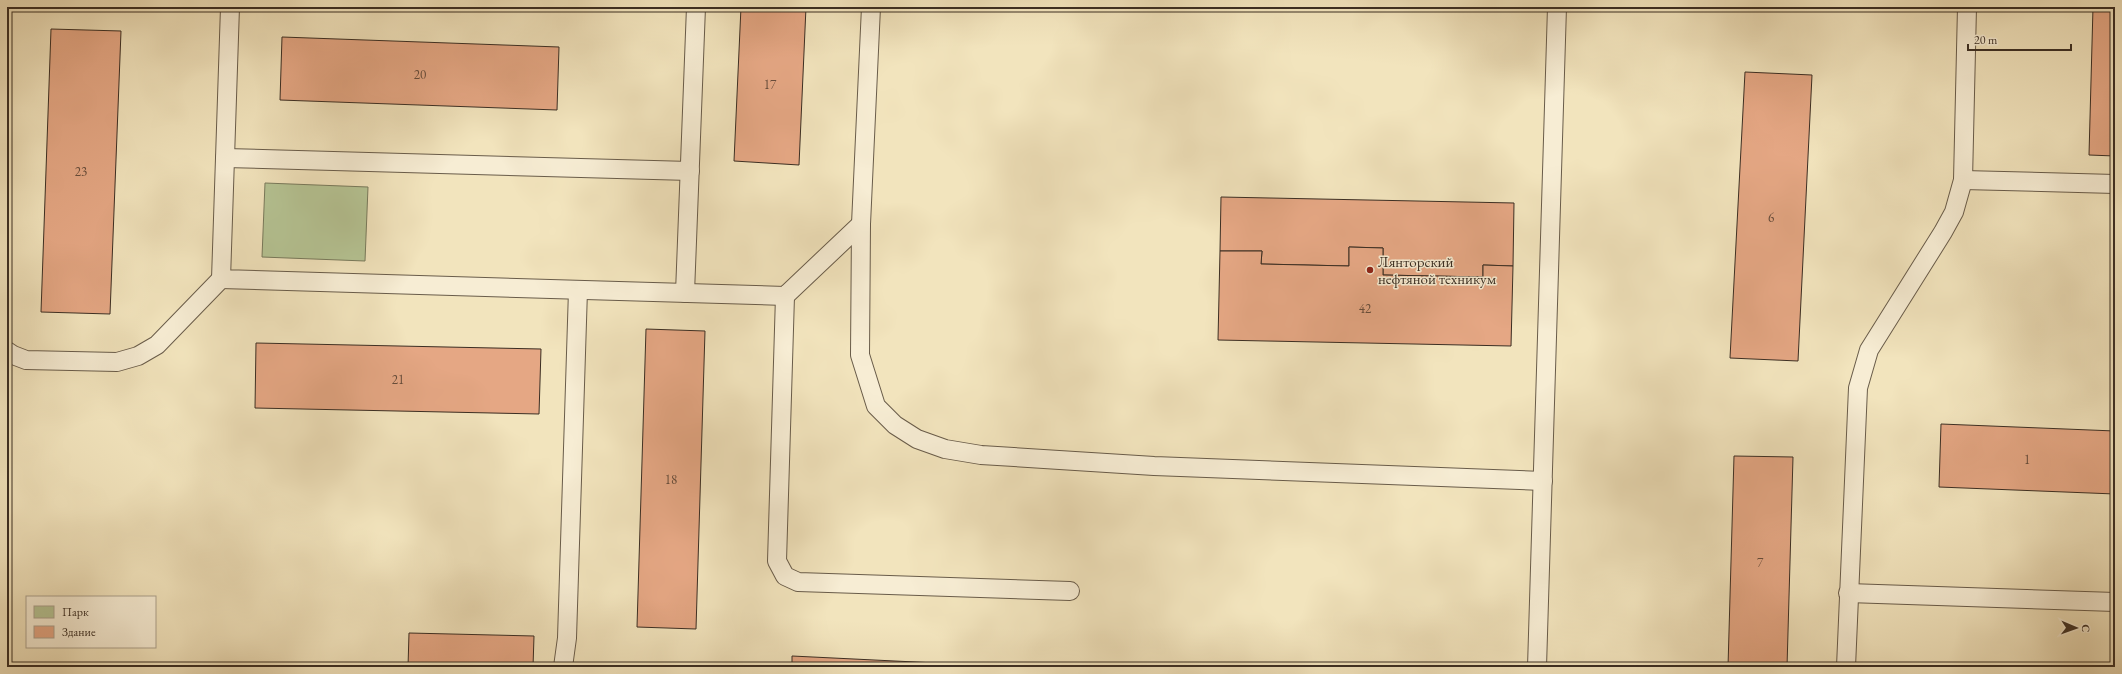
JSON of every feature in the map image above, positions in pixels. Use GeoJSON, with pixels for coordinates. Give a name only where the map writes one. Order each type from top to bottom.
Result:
{"type":"FeatureCollection","features":[{"type":"Feature","properties":{"kind":"lane"},"geometry":{"type":"LineString","coordinates":[[7,351],[12,356],[26,360],[117,362],[138,356],[157,345],[221,279],[230,7]]}},
{"type":"Feature","properties":{"kind":"lane"},"geometry":{"type":"LineString","coordinates":[[685,294],[696,7]]}},
{"type":"Feature","properties":{"kind":"lane"},"geometry":{"type":"LineString","coordinates":[[871,7],[862,224],[860,356],[876,406],[895,425],[917,439],[945,449],[981,455],[1154,466],[1543,481]]}},
{"type":"Feature","properties":{"kind":"lane"},"geometry":{"type":"LineString","coordinates":[[1537,667],[1557,7]]}},
{"type":"Feature","properties":{"kind":"lane"},"geometry":{"type":"LineString","coordinates":[[1846,667],[1858,388],[1870,350],[1954,212],[1963,180],[1967,7]]}},
{"type":"Feature","properties":{"kind":"lane"},"geometry":{"type":"LineString","coordinates":[[225,158],[690,171]]}},
{"type":"Feature","properties":{"kind":"lane"},"geometry":{"type":"LineString","coordinates":[[1963,180],[2115,184]]}},
{"type":"Feature","properties":{"kind":"lane"},"geometry":{"type":"LineString","coordinates":[[221,279],[785,296],[862,224]]}},
{"type":"Feature","properties":{"kind":"lane"},"geometry":{"type":"LineString","coordinates":[[563,667],[567,638],[578,290]]}},
{"type":"Feature","properties":{"kind":"lane"},"geometry":{"type":"LineString","coordinates":[[785,296],[777,561],[785,576],[798,582],[1070,591]]}},
{"type":"Feature","properties":{"kind":"lane"},"geometry":{"type":"LineString","coordinates":[[1848,593],[2115,602]]}},
{"type":"Feature","properties":{"kind":"green space"},"geometry":{"type":"Polygon","coordinates":[[[265,183],[368,187],[365,261],[262,257],[265,183]]]}},
{"type":"Feature","properties":{"kind":"building"},"geometry":{"type":"Polygon","coordinates":[[[741,7],[806,7],[799,165],[734,161],[741,7]]]}},
{"type":"Feature","properties":{"kind":"building"},"geometry":{"type":"Polygon","coordinates":[[[2093,7],[2115,7],[2115,156],[2089,155],[2093,7]]]}},
{"type":"Feature","properties":{"kind":"building"},"geometry":{"type":"Polygon","coordinates":[[[51,29],[121,31],[110,314],[41,312],[51,29]]]}},
{"type":"Feature","properties":{"kind":"building"},"geometry":{"type":"Polygon","coordinates":[[[282,37],[559,47],[557,110],[280,100],[282,37]]]}},
{"type":"Feature","properties":{"kind":"building"},"geometry":{"type":"Polygon","coordinates":[[[1745,72],[1812,75],[1798,361],[1730,358],[1745,72]]]}},
{"type":"Feature","properties":{"kind":"building"},"geometry":{"type":"Polygon","coordinates":[[[1221,197],[1514,203],[1513,266],[1483,265],[1483,277],[1383,275],[1383,248],[1349,247],[1349,266],[1261,264],[1262,251],[1220,251],[1221,197]]]}},
{"type":"Feature","properties":{"kind":"building"},"geometry":{"type":"Polygon","coordinates":[[[1349,247],[1383,248],[1383,275],[1483,277],[1483,265],[1513,266],[1511,346],[1218,340],[1220,251],[1262,251],[1261,264],[1349,266],[1349,247]]]}},
{"type":"Feature","properties":{"kind":"building"},"geometry":{"type":"Polygon","coordinates":[[[646,329],[705,331],[696,629],[637,627],[646,329]]]}},
{"type":"Feature","properties":{"kind":"building"},"geometry":{"type":"Polygon","coordinates":[[[256,343],[541,349],[539,414],[255,408],[256,343]]]}},
{"type":"Feature","properties":{"kind":"building"},"geometry":{"type":"Polygon","coordinates":[[[1941,424],[2115,431],[2115,494],[1939,487],[1941,424]]]}},
{"type":"Feature","properties":{"kind":"building"},"geometry":{"type":"Polygon","coordinates":[[[1734,456],[1793,457],[1787,667],[1728,667],[1734,456]]]}},
{"type":"Feature","properties":{"kind":"building"},"geometry":{"type":"Polygon","coordinates":[[[409,633],[534,636],[533,667],[408,667],[409,633]]]}},
{"type":"Feature","properties":{"kind":"building"},"geometry":{"type":"Polygon","coordinates":[[[792,656],[1018,667],[792,667],[792,656]]]}},
{"type":"Feature","properties":{"kind":"place","name":"Лянторский нефтяной техникум"},"geometry":{"type":"Point","coordinates":[1370,270]}}]}
